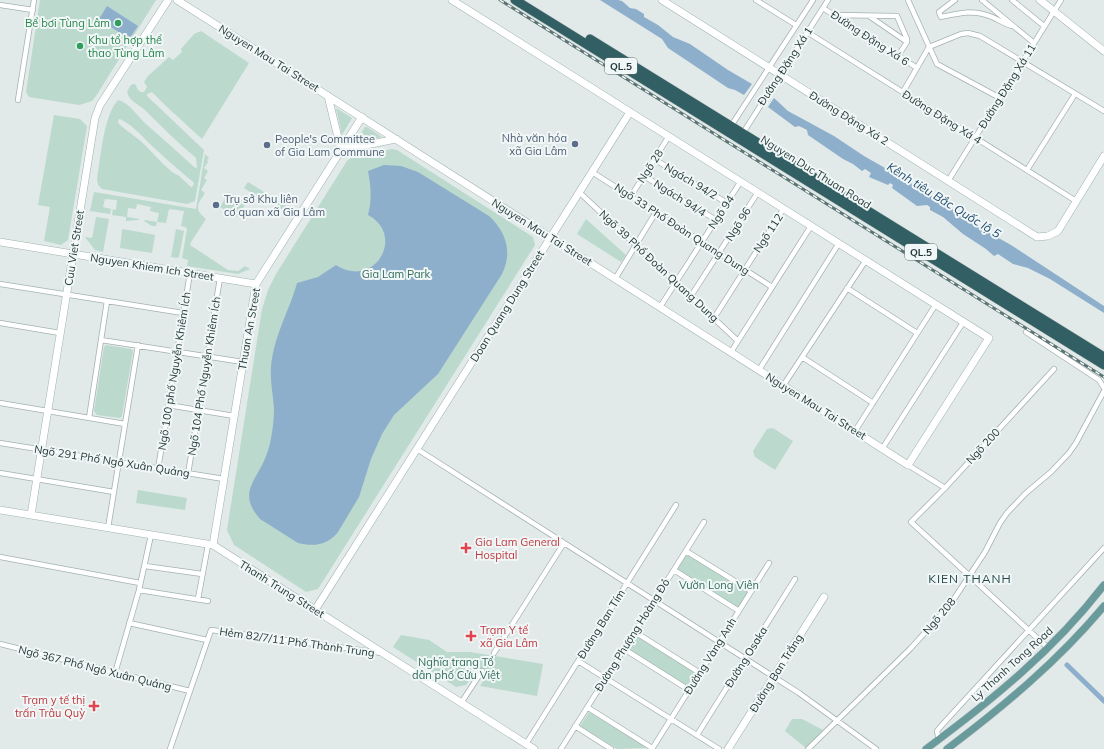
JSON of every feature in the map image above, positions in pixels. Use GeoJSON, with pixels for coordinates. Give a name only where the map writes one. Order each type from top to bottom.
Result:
{"type":"FeatureCollection","features":[{"type":"Feature","properties":{"kind":"highway","name":"Nguyen Duc Thuan Road"},"geometry":{"type":"LineString","coordinates":[[515,0],[1104,357]]}},
{"type":"Feature","properties":{"kind":"highway","name":"Nguyen Duc Thuan Road"},"geometry":{"type":"LineString","coordinates":[[526,0],[729,129]]}},
{"type":"Feature","properties":{"kind":"highway","name":"Nguyen Duc Thuan Road"},"geometry":{"type":"LineString","coordinates":[[741,136],[1104,365]]}},
{"type":"Feature","properties":{"kind":"main road","name":"Ly Thanh Tong Road"},"geometry":{"type":"LineString","coordinates":[[926,749],[1008,685],[1048,648],[1104,585]]}},
{"type":"Feature","properties":{"kind":"main road"},"geometry":{"type":"LineString","coordinates":[[947,749],[1011,700],[1047,667],[1104,606]]}},
{"type":"Feature","properties":{"kind":"main road"},"geometry":{"type":"LineString","coordinates":[[975,712],[984,721]]}},
{"type":"Feature","properties":{"kind":"street"},"geometry":{"type":"LineString","coordinates":[[18,100],[34,0]]}},
{"type":"Feature","properties":{"kind":"street","name":"Cuu Viet Street"},"geometry":{"type":"LineString","coordinates":[[31,515],[97,113],[168,0]]}},
{"type":"Feature","properties":{"kind":"street","name":"Nguyen Mau Tai Street"},"geometry":{"type":"LineString","coordinates":[[177,0],[908,465]]}},
{"type":"Feature","properties":{"kind":"street"},"geometry":{"type":"LineString","coordinates":[[452,0],[990,338],[908,465],[945,488]]}},
{"type":"Feature","properties":{"kind":"street","name":"Đường Đặng Xá 2"},"geometry":{"type":"LineString","coordinates":[[662,0],[1037,236],[1048,236],[1058,231],[1076,201]]}},
{"type":"Feature","properties":{"kind":"street"},"geometry":{"type":"LineString","coordinates":[[756,0],[796,25]]}},
{"type":"Feature","properties":{"kind":"street","name":"Đường Đặng Xá 1"},"geometry":{"type":"LineString","coordinates":[[741,136],[828,0]]}},
{"type":"Feature","properties":{"kind":"street"},"geometry":{"type":"LineString","coordinates":[[908,0],[937,64],[1000,98]]}},
{"type":"Feature","properties":{"kind":"street"},"geometry":{"type":"LineString","coordinates":[[955,0],[939,12],[941,17],[965,12],[980,13],[1012,26]]}},
{"type":"Feature","properties":{"kind":"street"},"geometry":{"type":"LineString","coordinates":[[982,0],[1034,43]]}},
{"type":"Feature","properties":{"kind":"street"},"geometry":{"type":"LineString","coordinates":[[1012,0],[1044,26]]}},
{"type":"Feature","properties":{"kind":"street"},"geometry":{"type":"LineString","coordinates":[[1040,0],[1104,51]]}},
{"type":"Feature","properties":{"kind":"street","name":"Đường Đặng Xá 11"},"geometry":{"type":"LineString","coordinates":[[948,181],[1061,0]]}},
{"type":"Feature","properties":{"kind":"street","name":"Đường Đặng Xá 1"},"geometry":{"type":"LineString","coordinates":[[729,129],[811,1]]}},
{"type":"Feature","properties":{"kind":"street"},"geometry":{"type":"LineString","coordinates":[[0,5],[33,10]]}},
{"type":"Feature","properties":{"kind":"street","name":"Đường Đặng Xá 6"},"geometry":{"type":"LineString","coordinates":[[823,8],[917,68]]}},
{"type":"Feature","properties":{"kind":"street"},"geometry":{"type":"LineString","coordinates":[[834,15],[897,16],[907,39],[907,42],[898,56]]}},
{"type":"Feature","properties":{"kind":"street"},"geometry":{"type":"LineString","coordinates":[[869,16],[907,42]]}},
{"type":"Feature","properties":{"kind":"street","name":"Đường Đặng Xá 4"},"geometry":{"type":"LineString","coordinates":[[807,32],[1076,201]]}},
{"type":"Feature","properties":{"kind":"street"},"geometry":{"type":"LineString","coordinates":[[903,92],[929,48],[962,34],[973,34],[980,36],[1104,111]]}},
{"type":"Feature","properties":{"kind":"street"},"geometry":{"type":"LineString","coordinates":[[1027,170],[1075,94]]}},
{"type":"Feature","properties":{"kind":"street"},"geometry":{"type":"LineString","coordinates":[[328,96],[341,150],[396,139]]}},
{"type":"Feature","properties":{"kind":"street","name":"Doan Quang Dung Street"},"geometry":{"type":"LineString","coordinates":[[315,610],[630,112]]}},
{"type":"Feature","properties":{"kind":"street","name":"Thuan An Street"},"geometry":{"type":"LineString","coordinates":[[211,545],[224,479],[256,284],[362,117]]}},
{"type":"Feature","properties":{"kind":"street","name":"Ngõ 28"},"geometry":{"type":"LineString","coordinates":[[631,196],[669,136]]}},
{"type":"Feature","properties":{"kind":"street"},"geometry":{"type":"LineString","coordinates":[[1076,201],[1104,156]]}},
{"type":"Feature","properties":{"kind":"street","name":"Ngách 94/2"},"geometry":{"type":"LineString","coordinates":[[654,160],[727,203]]}},
{"type":"Feature","properties":{"kind":"street","name":"Ngõ 33 Phố Đoàn Quang Dung"},"geometry":{"type":"LineString","coordinates":[[592,172],[772,287]]}},
{"type":"Feature","properties":{"kind":"street","name":"Ngách 94/4"},"geometry":{"type":"LineString","coordinates":[[644,176],[716,220]]}},
{"type":"Feature","properties":{"kind":"street","name":"Ngõ 94"},"geometry":{"type":"LineString","coordinates":[[660,307],[741,181]]}},
{"type":"Feature","properties":{"kind":"street","name":"Ngõ 39 Phố Đoàn Quang Dung"},"geometry":{"type":"LineString","coordinates":[[579,192],[738,341]]}},
{"type":"Feature","properties":{"kind":"street","name":"Ngõ 96"},"geometry":{"type":"LineString","coordinates":[[691,296],[758,192]]}},
{"type":"Feature","properties":{"kind":"street","name":"Ngõ 112"},"geometry":{"type":"LineString","coordinates":[[714,318],[784,208]]}},
{"type":"Feature","properties":{"kind":"street"},"geometry":{"type":"LineString","coordinates":[[615,279],[656,212]]}},
{"type":"Feature","properties":{"kind":"street"},"geometry":{"type":"LineString","coordinates":[[731,352],[811,226]]}},
{"type":"Feature","properties":{"kind":"street","name":"Nguyen Khiem Ich Street"},"geometry":{"type":"LineString","coordinates":[[0,242],[256,284]]}},
{"type":"Feature","properties":{"kind":"street"},"geometry":{"type":"LineString","coordinates":[[759,370],[839,243]]}},
{"type":"Feature","properties":{"kind":"street"},"geometry":{"type":"LineString","coordinates":[[783,386],[866,260]]}},
{"type":"Feature","properties":{"kind":"street","name":"Ngõ 100 phố Nguyễn Khiêm Ích"},"geometry":{"type":"LineString","coordinates":[[158,469],[190,273]]}},
{"type":"Feature","properties":{"kind":"street","name":"Ngõ 104 Phố Nguyễn Khiêm Ích"},"geometry":{"type":"LineString","coordinates":[[188,474],[220,278]]}},
{"type":"Feature","properties":{"kind":"street"},"geometry":{"type":"LineString","coordinates":[[0,284],[183,313]]}},
{"type":"Feature","properties":{"kind":"street"},"geometry":{"type":"LineString","coordinates":[[847,288],[917,333]]}},
{"type":"Feature","properties":{"kind":"street"},"geometry":{"type":"LineString","coordinates":[[88,418],[108,301]]}},
{"type":"Feature","properties":{"kind":"street"},"geometry":{"type":"LineString","coordinates":[[855,431],[936,304]]}},
{"type":"Feature","properties":{"kind":"street"},"geometry":{"type":"LineString","coordinates":[[882,449],[964,321]]}},
{"type":"Feature","properties":{"kind":"street"},"geometry":{"type":"LineString","coordinates":[[0,323],[60,333]]}},
{"type":"Feature","properties":{"kind":"street","name":"Ngõ 208"},"geometry":{"type":"LineString","coordinates":[[808,749],[910,649],[950,604],[985,552],[1007,513],[1069,453],[1104,392],[1098,380],[1026,332]]}},
{"type":"Feature","properties":{"kind":"street"},"geometry":{"type":"LineString","coordinates":[[101,340],[243,362]]}},
{"type":"Feature","properties":{"kind":"street"},"geometry":{"type":"LineString","coordinates":[[108,528],[138,345]]}},
{"type":"Feature","properties":{"kind":"street"},"geometry":{"type":"LineString","coordinates":[[802,357],[873,403]]}},
{"type":"Feature","properties":{"kind":"street","name":"Ngõ 200"},"geometry":{"type":"LineString","coordinates":[[969,577],[911,522],[945,488],[1054,369]]}},
{"type":"Feature","properties":{"kind":"street"},"geometry":{"type":"LineString","coordinates":[[0,403],[125,424]]}},
{"type":"Feature","properties":{"kind":"street"},"geometry":{"type":"LineString","coordinates":[[168,405],[234,416]]}},
{"type":"Feature","properties":{"kind":"street","name":"Ngõ 291 Phố Ngô Xuân Quảng"},"geometry":{"type":"LineString","coordinates":[[0,443],[224,479]]}},
{"type":"Feature","properties":{"kind":"street"},"geometry":{"type":"LineString","coordinates":[[417,449],[807,698],[836,721],[876,749]]}},
{"type":"Feature","properties":{"kind":"street"},"geometry":{"type":"LineString","coordinates":[[0,473],[114,492]]}},
{"type":"Feature","properties":{"kind":"street","name":"Đường Ban Tím"},"geometry":{"type":"LineString","coordinates":[[526,744],[676,505]]}},
{"type":"Feature","properties":{"kind":"street","name":"Thanh Trung Street"},"geometry":{"type":"LineString","coordinates":[[0,510],[211,545],[534,749]]}},
{"type":"Feature","properties":{"kind":"street","name":"Đường Phượng Hoàng Đỏ"},"geometry":{"type":"LineString","coordinates":[[561,749],[704,522]]}},
{"type":"Feature","properties":{"kind":"street"},"geometry":{"type":"LineString","coordinates":[[115,673],[139,590],[151,535]]}},
{"type":"Feature","properties":{"kind":"street"},"geometry":{"type":"LineString","coordinates":[[494,653],[564,544]]}},
{"type":"Feature","properties":{"kind":"street"},"geometry":{"type":"LineString","coordinates":[[198,599],[202,574],[211,545]]}},
{"type":"Feature","properties":{"kind":"street"},"geometry":{"type":"LineString","coordinates":[[939,740],[938,731],[942,725],[1030,631],[1104,548]]}},
{"type":"Feature","properties":{"kind":"street"},"geometry":{"type":"LineString","coordinates":[[686,551],[751,591]]}},
{"type":"Feature","properties":{"kind":"street"},"geometry":{"type":"LineString","coordinates":[[0,557],[140,583]]}},
{"type":"Feature","properties":{"kind":"street","name":"Đường Vàng Anh"},"geometry":{"type":"LineString","coordinates":[[652,748],[769,563]]}},
{"type":"Feature","properties":{"kind":"street"},"geometry":{"type":"LineString","coordinates":[[145,566],[202,574]]}},
{"type":"Feature","properties":{"kind":"street"},"geometry":{"type":"LineString","coordinates":[[674,570],[739,611]]}},
{"type":"Feature","properties":{"kind":"street"},"geometry":{"type":"LineString","coordinates":[[969,577],[1048,648]]}},
{"type":"Feature","properties":{"kind":"street","name":"Đường Osaka"},"geometry":{"type":"LineString","coordinates":[[697,735],[795,579]]}},
{"type":"Feature","properties":{"kind":"street"},"geometry":{"type":"LineString","coordinates":[[139,590],[208,600]]}},
{"type":"Feature","properties":{"kind":"street","name":"Đường Ban Trắng"},"geometry":{"type":"LineString","coordinates":[[728,749],[824,597]]}},
{"type":"Feature","properties":{"kind":"street"},"geometry":{"type":"LineString","coordinates":[[129,623],[207,640],[170,749]]}},
{"type":"Feature","properties":{"kind":"street","name":"Hẻm 82/7/11 Phố Thành Trung"},"geometry":{"type":"LineString","coordinates":[[207,640],[211,630],[383,654]]}},
{"type":"Feature","properties":{"kind":"street"},"geometry":{"type":"LineString","coordinates":[[635,632],[700,672]]}},
{"type":"Feature","properties":{"kind":"street","name":"Ngõ 367 Phố Ngô Xuân Quảng"},"geometry":{"type":"LineString","coordinates":[[0,644],[190,691]]}},
{"type":"Feature","properties":{"kind":"street"},"geometry":{"type":"LineString","coordinates":[[624,649],[689,690]]}},
{"type":"Feature","properties":{"kind":"street"},"geometry":{"type":"LineString","coordinates":[[578,661],[718,749]]}},
{"type":"Feature","properties":{"kind":"street"},"geometry":{"type":"LineString","coordinates":[[462,703],[482,671]]}},
{"type":"Feature","properties":{"kind":"street"},"geometry":{"type":"LineString","coordinates":[[587,707],[652,748]]}},
{"type":"Feature","properties":{"kind":"street"},"geometry":{"type":"LineString","coordinates":[[575,726],[612,749]]}},
{"type":"Feature","properties":{"kind":"green space","name":"Khu tổ hợp thể thao Tùng Lâm"},"geometry":{"type":"Polygon","coordinates":[[[40,0],[156,0],[96,96],[92,101],[79,105],[29,97],[26,92],[40,0]]]}},
{"type":"Feature","properties":{"kind":"green space"},"geometry":{"type":"Polygon","coordinates":[[[201,31],[249,63],[202,139],[152,92],[147,94],[147,96],[204,150],[195,201],[187,204],[102,189],[98,185],[97,179],[103,138],[109,116],[118,100],[130,107],[146,124],[194,167],[197,168],[196,158],[176,141],[146,111],[132,100],[127,92],[130,86],[135,84],[138,90],[144,92],[147,87],[144,82],[148,76],[169,57],[173,60],[182,52],[181,49],[194,34],[201,31]],[[120,119],[118,121],[119,124],[143,143],[171,171],[178,175],[191,187],[193,186],[194,183],[192,181],[136,130],[120,119]]]}},
{"type":"Feature","properties":{"kind":"green space"},"geometry":{"type":"Polygon","coordinates":[[[336,108],[352,118],[342,135],[336,108]]]}},
{"type":"Feature","properties":{"kind":"green space"},"geometry":{"type":"Polygon","coordinates":[[[54,115],[80,119],[87,126],[68,240],[61,245],[44,241],[50,207],[38,205],[54,115]]]}},
{"type":"Feature","properties":{"kind":"green space"},"geometry":{"type":"Polygon","coordinates":[[[365,127],[367,127],[382,137],[355,143],[365,127]]]}},
{"type":"Feature","properties":{"kind":"green space","name":"Gia Lam Park"},"geometry":{"type":"Polygon","coordinates":[[[392,149],[397,150],[533,237],[535,245],[318,589],[306,592],[234,545],[227,530],[262,309],[268,290],[276,274],[347,161],[352,157],[392,149]]]}},
{"type":"Feature","properties":{"kind":"green space"},"geometry":{"type":"Polygon","coordinates":[[[205,154],[209,158],[204,168],[208,171],[204,178],[207,180],[201,190],[205,193],[200,200],[198,209],[206,219],[190,245],[228,270],[238,271],[245,266],[250,269],[238,274],[187,266],[188,260],[182,258],[187,229],[181,226],[184,211],[169,209],[166,223],[157,222],[159,213],[150,211],[151,207],[137,204],[136,209],[128,208],[127,217],[139,220],[126,221],[126,217],[112,215],[113,209],[116,210],[117,200],[105,199],[103,207],[111,209],[110,214],[90,211],[94,192],[196,209],[205,154]]]}},
{"type":"Feature","properties":{"kind":"green space"},"geometry":{"type":"Polygon","coordinates":[[[248,182],[291,209],[289,214],[269,201],[268,203],[244,188],[248,182]]]}},
{"type":"Feature","properties":{"kind":"green space"},"geometry":{"type":"Polygon","coordinates":[[[229,192],[246,203],[237,217],[220,207],[229,192]]]}},
{"type":"Feature","properties":{"kind":"green space"},"geometry":{"type":"Polygon","coordinates":[[[96,217],[109,219],[103,252],[95,250],[85,237],[92,238],[96,217]]]}},
{"type":"Feature","properties":{"kind":"green space"},"geometry":{"type":"Polygon","coordinates":[[[586,219],[626,255],[621,262],[577,234],[586,219]]]}},
{"type":"Feature","properties":{"kind":"green space"},"geometry":{"type":"Polygon","coordinates":[[[145,220],[157,222],[156,226],[152,226],[144,221],[145,220]]]}},
{"type":"Feature","properties":{"kind":"green space"},"geometry":{"type":"Polygon","coordinates":[[[123,229],[155,235],[152,253],[120,248],[123,229]]]}},
{"type":"Feature","properties":{"kind":"green space"},"geometry":{"type":"Polygon","coordinates":[[[176,229],[184,231],[179,257],[177,258],[171,257],[176,229]]]}},
{"type":"Feature","properties":{"kind":"green space"},"geometry":{"type":"Polygon","coordinates":[[[106,345],[131,349],[133,351],[122,416],[120,418],[97,415],[94,411],[104,347],[106,345]]]}},
{"type":"Feature","properties":{"kind":"green space"},"geometry":{"type":"Polygon","coordinates":[[[773,428],[793,441],[775,470],[755,457],[753,451],[767,429],[773,428]]]}},
{"type":"Feature","properties":{"kind":"green space"},"geometry":{"type":"Polygon","coordinates":[[[138,490],[187,498],[185,510],[136,503],[138,490]]]}},
{"type":"Feature","properties":{"kind":"green space","name":"Vườn Long Viên"},"geometry":{"type":"Polygon","coordinates":[[[686,551],[751,591],[739,611],[674,570],[686,551]]]}},
{"type":"Feature","properties":{"kind":"green space"},"geometry":{"type":"Polygon","coordinates":[[[635,632],[700,673],[689,690],[624,649],[635,632]]]}},
{"type":"Feature","properties":{"kind":"green space","name":"Nghĩa trang Tổ dân phố Cửu Việt"},"geometry":{"type":"Polygon","coordinates":[[[401,635],[429,640],[447,652],[470,652],[543,664],[537,696],[480,686],[489,672],[476,670],[466,685],[456,687],[393,647],[401,635]]]}},
{"type":"Feature","properties":{"kind":"green space"},"geometry":{"type":"Polygon","coordinates":[[[589,712],[648,748],[617,749],[580,726],[589,712]]]}},
{"type":"Feature","properties":{"kind":"green space"},"geometry":{"type":"Polygon","coordinates":[[[792,719],[802,719],[823,730],[806,748],[785,731],[792,719]]]}},
{"type":"Feature","properties":{"kind":"water"},"geometry":{"type":"Polygon","coordinates":[[[600,0],[622,1],[630,8],[636,9],[644,14],[644,17],[658,25],[673,37],[690,44],[728,70],[752,84],[744,95],[728,88],[668,48],[662,39],[600,0]]]}},
{"type":"Feature","properties":{"kind":"water","name":"Bể bơi Tùng Lâm"},"geometry":{"type":"Polygon","coordinates":[[[107,6],[138,26],[129,39],[99,19],[107,6]]]}},
{"type":"Feature","properties":{"kind":"water"},"geometry":{"type":"Polygon","coordinates":[[[774,98],[788,111],[834,136],[864,156],[906,180],[1011,245],[1104,306],[1104,313],[1050,279],[1028,268],[1013,264],[998,254],[994,256],[963,234],[943,217],[930,210],[930,207],[927,205],[917,206],[892,188],[893,185],[890,183],[888,185],[869,177],[871,173],[865,169],[862,171],[843,159],[808,135],[807,130],[799,126],[795,127],[768,107],[774,98]]]}},
{"type":"Feature","properties":{"kind":"water","name":"Gia Lam Park"},"geometry":{"type":"Polygon","coordinates":[[[384,165],[401,166],[418,172],[489,216],[500,229],[506,243],[507,258],[502,274],[438,374],[394,415],[382,434],[371,459],[359,497],[338,532],[330,540],[320,544],[310,545],[298,543],[260,519],[250,503],[249,496],[252,483],[267,453],[272,434],[274,408],[271,383],[272,357],[278,335],[297,283],[318,277],[336,265],[350,271],[363,271],[373,265],[381,257],[385,246],[385,235],[379,224],[368,215],[371,193],[368,171],[384,165]]]}},
{"type":"Feature","properties":{"kind":"waterway"},"geometry":{"type":"LineString","coordinates":[[1067,665],[1104,701]]}},
{"type":"Feature","properties":{"kind":"railway"},"geometry":{"type":"LineString","coordinates":[[500,0],[1104,377]]}},
{"type":"Feature","properties":{"kind":"place","name":"Bể bơi Tùng Lâm"},"geometry":{"type":"Point","coordinates":[118,23]}},
{"type":"Feature","properties":{"kind":"place","name":"Khu tổ hợp thể thao Tùng Lâm"},"geometry":{"type":"Point","coordinates":[80,46]}},
{"type":"Feature","properties":{"kind":"place","name":"Nhà văn hóa xã Gia Lâm"},"geometry":{"type":"Point","coordinates":[575,144]}},
{"type":"Feature","properties":{"kind":"place","name":"People's Committee of Gia Lam Commune"},"geometry":{"type":"Point","coordinates":[267,145]}},
{"type":"Feature","properties":{"kind":"place","name":"Trụ sở Khu liên cơ quan xã Gia Lâm"},"geometry":{"type":"Point","coordinates":[216,205]}},
{"type":"Feature","properties":{"kind":"place","name":"Gia Lam General Hospital"},"geometry":{"type":"Point","coordinates":[466,548]}},
{"type":"Feature","properties":{"kind":"place","name":"Trạm Y tế xã Gia Lâm"},"geometry":{"type":"Point","coordinates":[471,636]}},
{"type":"Feature","properties":{"kind":"place","name":"Trạm y tế thị trấn Trâu Quỳ"},"geometry":{"type":"Point","coordinates":[94,706]}},
{"type":"Feature","properties":{"kind":"district","name":"KIEN THANH"},"geometry":{"type":"Point","coordinates":[970,578]}},
{"type":"Feature","properties":{"kind":"water label","name":"Kênh tiêu Bắc Quốc lộ 5"},"geometry":{"type":"Point","coordinates":[944,200]}}]}
